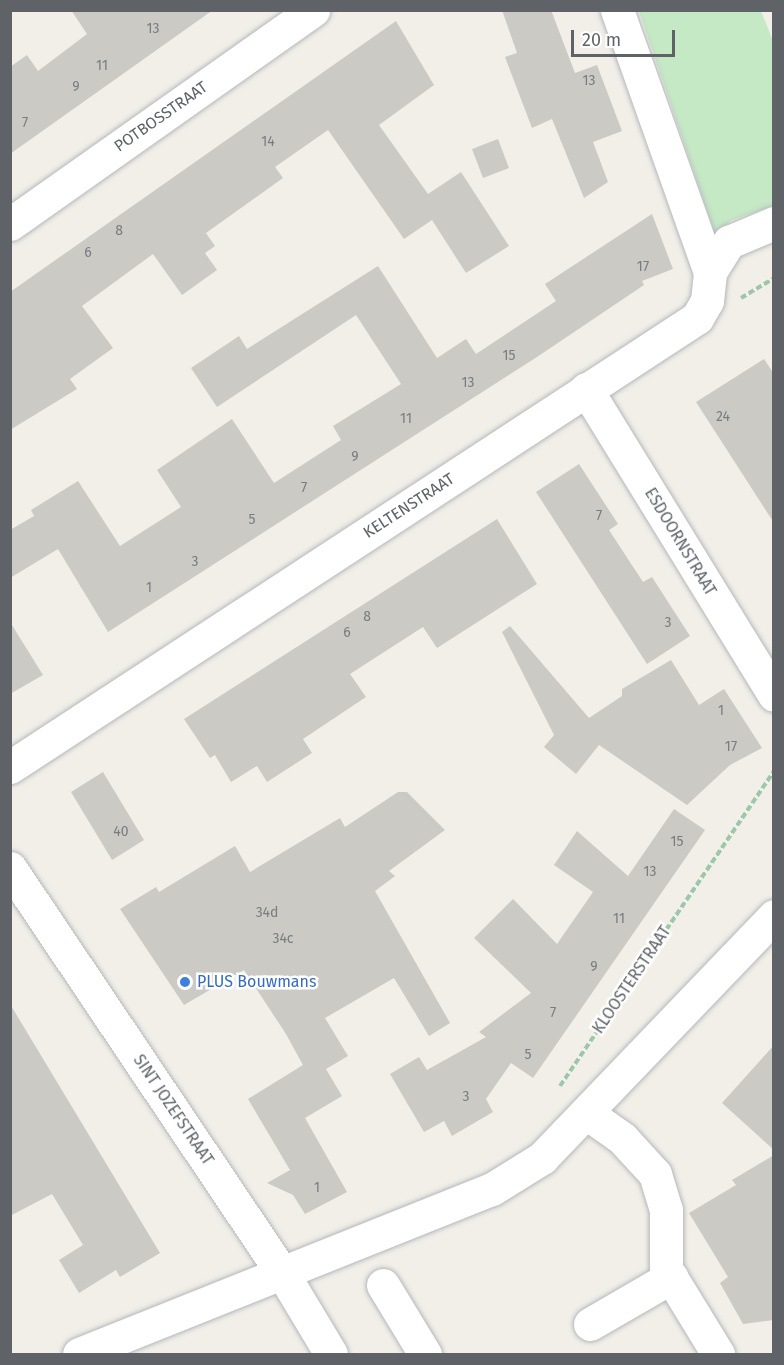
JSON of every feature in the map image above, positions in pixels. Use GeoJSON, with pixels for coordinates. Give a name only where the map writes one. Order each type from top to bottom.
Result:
{"type":"FeatureCollection","features":[{"type":"Feature","properties":{"kind":"street","name":"POTBOSSTRAAT"},"geometry":{"type":"LineString","coordinates":[[10,224],[313,10]]}},
{"type":"Feature","properties":{"kind":"street"},"geometry":{"type":"LineString","coordinates":[[617,10],[710,272]]}},
{"type":"Feature","properties":{"kind":"street","name":"KELTENSTRAAT"},"geometry":{"type":"LineString","coordinates":[[10,767],[697,318],[707,301],[710,272],[729,242],[774,223]]}},
{"type":"Feature","properties":{"kind":"street","name":"ESDOORNSTRAAT"},"geometry":{"type":"LineString","coordinates":[[586,389],[774,695]]}},
{"type":"Feature","properties":{"kind":"street","name":"SINT JOZEFSTRAAT"},"geometry":{"type":"LineString","coordinates":[[10,868],[283,1274],[331,1354]]}},
{"type":"Feature","properties":{"kind":"street"},"geometry":{"type":"LineString","coordinates":[[79,1354],[492,1189],[542,1158],[588,1114],[774,916]]}},
{"type":"Feature","properties":{"kind":"street"},"geometry":{"type":"LineString","coordinates":[[588,1114],[622,1138],[655,1174],[666,1210],[666,1269],[718,1354]]}},
{"type":"Feature","properties":{"kind":"street"},"geometry":{"type":"LineString","coordinates":[[590,1324],[671,1277]]}},
{"type":"Feature","properties":{"kind":"street"},"geometry":{"type":"LineString","coordinates":[[383,1285],[424,1354]]}},
{"type":"Feature","properties":{"kind":"path","name":"KLOOSTERSTRAAT"},"geometry":{"type":"LineString","coordinates":[[557,1091],[774,771]]}},
{"type":"Feature","properties":{"kind":"green space"},"geometry":{"type":"Polygon","coordinates":[[[639,11],[761,11],[773,41],[773,206],[732,220],[715,234],[639,11]]]}},
{"type":"Feature","properties":{"kind":"building"},"geometry":{"type":"Polygon","coordinates":[[[71,10],[213,10],[10,154],[10,67],[27,55],[38,71],[87,34],[71,10]]]}},
{"type":"Feature","properties":{"kind":"building"},"geometry":{"type":"Polygon","coordinates":[[[502,10],[551,10],[575,73],[597,65],[622,131],[593,142],[608,182],[584,198],[552,119],[532,128],[505,57],[517,53],[502,10]]]}},
{"type":"Feature","properties":{"kind":"building"},"geometry":{"type":"Polygon","coordinates":[[[396,21],[434,85],[379,125],[428,194],[461,172],[509,246],[466,273],[432,220],[404,239],[328,130],[275,167],[283,178],[206,233],[215,246],[205,253],[217,270],[182,295],[153,254],[82,306],[113,348],[70,379],[77,389],[10,430],[10,292],[396,21]]]}},
{"type":"Feature","properties":{"kind":"building"},"geometry":{"type":"Polygon","coordinates":[[[498,139],[509,168],[483,178],[472,149],[498,139]]]}},
{"type":"Feature","properties":{"kind":"building"},"geometry":{"type":"Polygon","coordinates":[[[652,214],[673,269],[642,281],[644,285],[537,357],[108,632],[58,549],[10,578],[10,530],[34,516],[31,510],[78,481],[120,546],[181,507],[157,470],[232,419],[274,483],[341,440],[333,426],[401,384],[356,315],[217,407],[191,368],[239,336],[247,349],[378,266],[437,358],[466,339],[476,354],[556,301],[545,284],[652,214]]]}},
{"type":"Feature","properties":{"kind":"building"},"geometry":{"type":"Polygon","coordinates":[[[764,359],[774,374],[774,523],[696,402],[764,359]]]}},
{"type":"Feature","properties":{"kind":"building"},"geometry":{"type":"Polygon","coordinates":[[[579,464],[618,524],[609,530],[643,582],[652,577],[690,636],[647,664],[536,492],[579,464]]]}},
{"type":"Feature","properties":{"kind":"building"},"geometry":{"type":"Polygon","coordinates":[[[497,519],[537,584],[437,648],[423,627],[350,674],[366,697],[303,739],[312,753],[267,782],[257,766],[231,782],[215,755],[210,758],[184,719],[497,519]]]}},
{"type":"Feature","properties":{"kind":"building"},"geometry":{"type":"Polygon","coordinates":[[[10,622],[43,675],[10,694],[10,622]]]}},
{"type":"Feature","properties":{"kind":"building"},"geometry":{"type":"Polygon","coordinates":[[[510,626],[589,718],[622,696],[622,689],[671,660],[699,705],[724,689],[762,748],[730,765],[687,805],[599,745],[576,774],[544,747],[554,735],[502,632],[510,626]]]}},
{"type":"Feature","properties":{"kind":"building"},"geometry":{"type":"Polygon","coordinates":[[[103,772],[144,840],[112,860],[71,792],[103,772]]]}},
{"type":"Feature","properties":{"kind":"building"},"geometry":{"type":"Polygon","coordinates":[[[398,792],[407,792],[445,830],[389,871],[395,876],[375,891],[450,1023],[429,1036],[394,978],[325,1018],[348,1056],[326,1069],[342,1096],[305,1118],[347,1192],[305,1214],[293,1195],[267,1183],[290,1170],[248,1099],[303,1065],[286,1034],[244,970],[184,1005],[120,909],[156,887],[159,892],[235,846],[250,872],[340,818],[345,827],[398,792]]]}},
{"type":"Feature","properties":{"kind":"building"},"geometry":{"type":"Polygon","coordinates":[[[674,809],[705,830],[533,1078],[511,1063],[486,1099],[493,1112],[452,1136],[444,1121],[424,1132],[390,1074],[419,1057],[427,1070],[486,1037],[479,1032],[531,993],[474,938],[513,899],[557,944],[593,892],[554,865],[577,831],[628,876],[674,809]]]}},
{"type":"Feature","properties":{"kind":"building"},"geometry":{"type":"Polygon","coordinates":[[[10,1004],[160,1253],[120,1277],[116,1270],[79,1293],[59,1260],[83,1245],[52,1194],[10,1216],[10,1004]]]}},
{"type":"Feature","properties":{"kind":"building"},"geometry":{"type":"Polygon","coordinates":[[[774,1045],[774,1150],[722,1103],[774,1045]]]}},
{"type":"Feature","properties":{"kind":"building"},"geometry":{"type":"Polygon","coordinates":[[[774,1155],[774,1320],[743,1324],[720,1283],[728,1277],[689,1213],[736,1185],[732,1180],[774,1155]]]}},
{"type":"Feature","properties":{"kind":"place","name":"PLUS Bouwmans"},"geometry":{"type":"Point","coordinates":[185,982]}}]}
